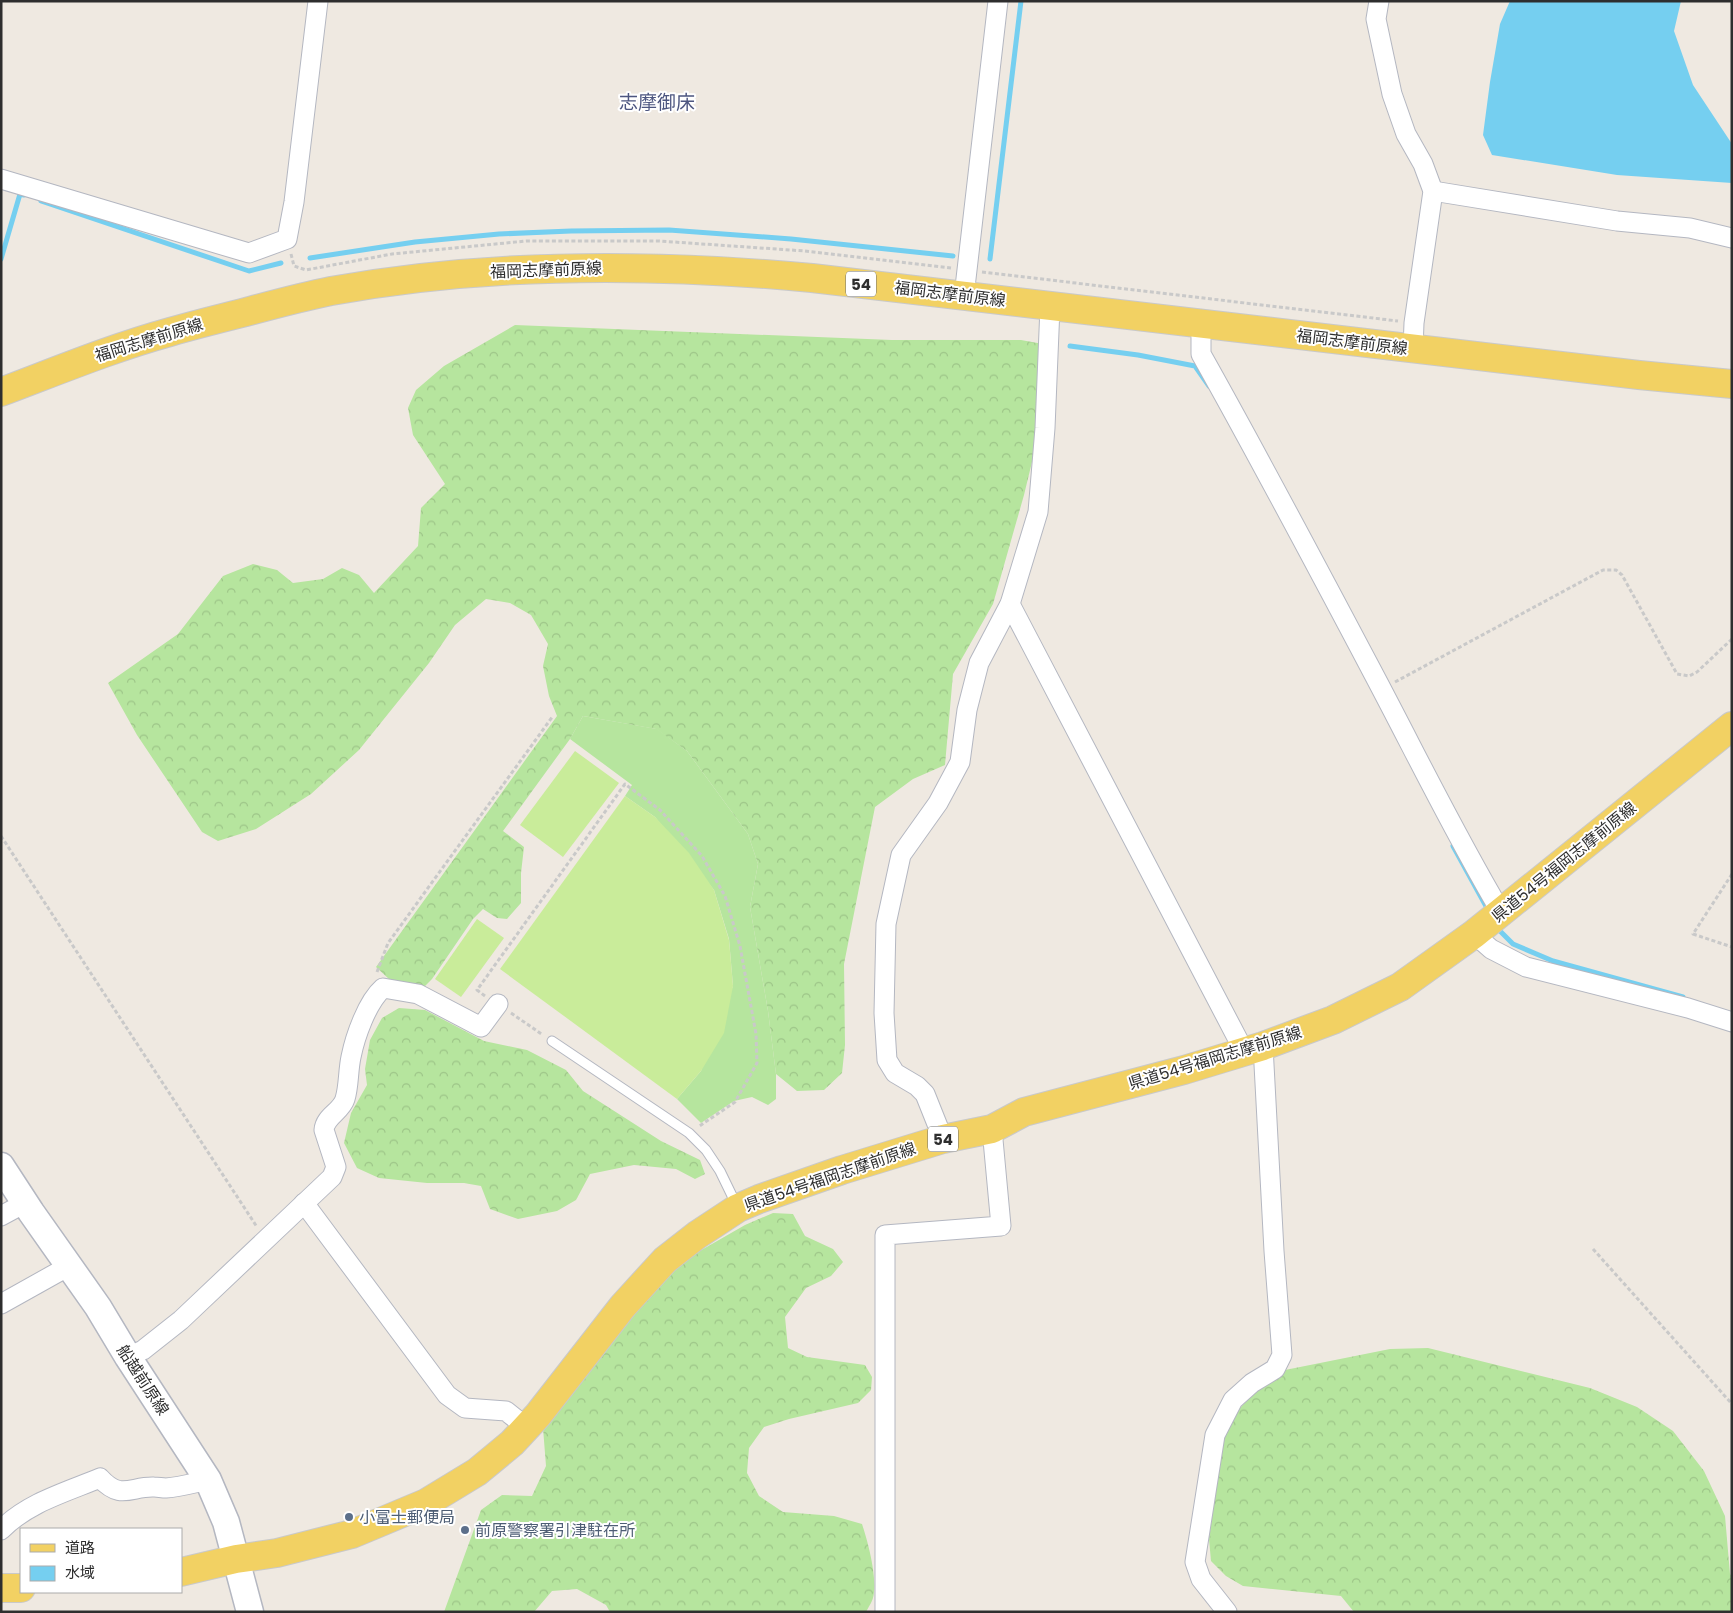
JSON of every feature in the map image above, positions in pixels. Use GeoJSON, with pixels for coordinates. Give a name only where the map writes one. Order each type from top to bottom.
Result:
{"type":"FeatureCollection","features":[{"type":"Feature","properties":{"kind":"main road","name":"福岡志摩前原線"},"geometry":{"type":"LineString","coordinates":[[1,392],[80,361],[169,332],[329,292],[398,280],[525,269],[655,268],[758,273],[1732,384]]}},
{"type":"Feature","properties":{"kind":"main road","name":"県道54号福岡志摩前原線"},"geometry":{"type":"LineString","coordinates":[[182,1572],[236,1558],[277,1553],[352,1534],[426,1503],[477,1472],[512,1443],[623,1306],[665,1260],[697,1235],[738,1208],[796,1185],[943,1139],[992,1129],[1024,1112],[1184,1070],[1253,1049],[1333,1020],[1400,987],[1474,934],[1732,726]]}},
{"type":"Feature","properties":{"kind":"main road","name":"船越前原線"},"geometry":{"type":"LineString","coordinates":[[1,1166],[98,1308],[128,1358],[208,1480],[226,1522],[250,1612]]}},
{"type":"Feature","properties":{"kind":"main road"},"geometry":{"type":"LineString","coordinates":[[1,1588],[20,1588]]}},
{"type":"Feature","properties":{"kind":"street"},"geometry":{"type":"LineString","coordinates":[[1,179],[249,253],[287,238],[294,202],[318,1]]}},
{"type":"Feature","properties":{"kind":"street"},"geometry":{"type":"LineString","coordinates":[[964,296],[998,1]]}},
{"type":"Feature","properties":{"kind":"street"},"geometry":{"type":"LineString","coordinates":[[1379,1],[1376,19],[1392,94],[1406,134],[1423,164],[1433,191],[1414,323],[1413,349]]}},
{"type":"Feature","properties":{"kind":"street"},"geometry":{"type":"LineString","coordinates":[[1433,191],[1617,220],[1690,228],[1732,238]]}},
{"type":"Feature","properties":{"kind":"street"},"geometry":{"type":"LineString","coordinates":[[943,1139],[925,1094],[917,1086],[895,1073],[886,1060],[884,1013],[886,924],[901,855],[938,803],[960,762],[967,710],[978,663],[1010,604],[1038,512],[1046,428],[1050,306]]}},
{"type":"Feature","properties":{"kind":"street"},"geometry":{"type":"LineString","coordinates":[[1201,324],[1201,354],[1382,690],[1472,863],[1501,912]]}},
{"type":"Feature","properties":{"kind":"street"},"geometry":{"type":"LineString","coordinates":[[1010,604],[1253,1049],[1274,1251],[1282,1355],[1275,1369],[1252,1383],[1233,1400],[1215,1435],[1195,1562],[1201,1579],[1227,1612]]}},
{"type":"Feature","properties":{"kind":"street"},"geometry":{"type":"LineString","coordinates":[[1474,934],[1491,949],[1526,967],[1688,1008],[1732,1022]]}},
{"type":"Feature","properties":{"kind":"street"},"geometry":{"type":"LineString","coordinates":[[128,1358],[143,1350],[181,1320],[332,1177],[336,1167],[324,1126],[327,1120],[344,1102],[351,1057],[359,1031],[371,1002],[382,988],[418,994],[481,1028],[498,1004]]}},
{"type":"Feature","properties":{"kind":"street"},"geometry":{"type":"LineString","coordinates":[[885,1612],[885,1235],[1001,1226],[992,1129]]}},
{"type":"Feature","properties":{"kind":"street"},"geometry":{"type":"LineString","coordinates":[[1,1216],[25,1203]]}},
{"type":"Feature","properties":{"kind":"street"},"geometry":{"type":"LineString","coordinates":[[304,1203],[447,1395],[465,1408],[506,1411],[526,1427]]}},
{"type":"Feature","properties":{"kind":"street"},"geometry":{"type":"LineString","coordinates":[[1,1304],[69,1266]]}},
{"type":"Feature","properties":{"kind":"street"},"geometry":{"type":"LineString","coordinates":[[1,1530],[20,1513],[32,1506],[100,1478],[112,1488],[121,1491],[152,1486],[165,1488],[208,1480]]}},
{"type":"Feature","properties":{"kind":"lane"},"geometry":{"type":"LineString","coordinates":[[552,1040],[689,1133],[706,1150],[720,1171],[738,1208]]}},
{"type":"Feature","properties":{"kind":"path"},"geometry":{"type":"LineString","coordinates":[[1382,690],[1603,570],[1616,570],[1622,575],[1677,674],[1689,676],[1697,672],[1732,639]]}},
{"type":"Feature","properties":{"kind":"path"},"geometry":{"type":"LineString","coordinates":[[382,988],[376,975],[388,943],[553,716]]}},
{"type":"Feature","properties":{"kind":"path"},"geometry":{"type":"LineString","coordinates":[[552,1040],[477,990],[625,784],[660,810],[702,856],[725,896],[740,946],[756,1034],[756,1064],[735,1102],[689,1133]]}},
{"type":"Feature","properties":{"kind":"path"},"geometry":{"type":"LineString","coordinates":[[1,836],[265,1240]]}},
{"type":"Feature","properties":{"kind":"path"},"geometry":{"type":"LineString","coordinates":[[1732,874],[1693,934],[1732,947]]}},
{"type":"Feature","properties":{"kind":"path"},"geometry":{"type":"LineString","coordinates":[[1594,1249],[1732,1404]]}},
{"type":"Feature","properties":{"kind":"green space"},"geometry":{"type":"Polygon","coordinates":[[[515,325],[892,340],[1021,340],[1043,344],[1038,437],[1024,495],[993,604],[953,674],[945,765],[913,779],[875,807],[844,964],[845,1045],[842,1073],[824,1090],[797,1091],[776,1074],[768,1011],[750,907],[758,864],[748,834],[687,751],[656,729],[583,716],[570,739],[503,831],[524,847],[521,873],[521,903],[507,919],[497,918],[483,909],[473,919],[432,979],[423,988],[390,980],[376,967],[557,716],[549,696],[543,666],[548,644],[531,615],[510,603],[486,599],[455,625],[429,663],[359,750],[311,794],[256,829],[218,841],[202,832],[137,735],[108,683],[178,634],[223,576],[253,564],[277,570],[293,583],[323,579],[342,568],[359,575],[374,593],[418,546],[421,508],[445,484],[413,435],[408,408],[416,390],[444,366],[515,325]]]}},
{"type":"Feature","properties":{"kind":"green space"},"geometry":{"type":"Polygon","coordinates":[[[583,716],[657,729],[687,751],[748,834],[758,864],[750,907],[768,1011],[776,1074],[776,1099],[768,1105],[752,1097],[734,1101],[701,1123],[677,1099],[701,1071],[733,986],[729,939],[714,890],[655,817],[625,796],[632,785],[570,739],[583,716]]]}},
{"type":"Feature","properties":{"kind":"green space"},"geometry":{"type":"Polygon","coordinates":[[[575,751],[619,783],[563,857],[520,825],[575,751]]]}},
{"type":"Feature","properties":{"kind":"green space"},"geometry":{"type":"Polygon","coordinates":[[[625,796],[655,817],[689,853],[714,890],[729,940],[733,986],[724,1033],[701,1071],[677,1099],[500,969],[625,796]]]}},
{"type":"Feature","properties":{"kind":"green space"},"geometry":{"type":"Polygon","coordinates":[[[477,919],[504,938],[461,997],[435,979],[477,919]]]}},
{"type":"Feature","properties":{"kind":"green space"},"geometry":{"type":"Polygon","coordinates":[[[399,1008],[425,1010],[484,1041],[527,1050],[566,1070],[583,1091],[661,1141],[700,1160],[705,1174],[695,1179],[676,1169],[634,1165],[590,1174],[576,1200],[557,1211],[518,1219],[490,1209],[481,1186],[464,1183],[427,1183],[379,1178],[357,1168],[344,1143],[351,1113],[367,1085],[365,1069],[370,1040],[382,1018],[399,1008]]]}},
{"type":"Feature","properties":{"kind":"green space"},"geometry":{"type":"Polygon","coordinates":[[[773,1213],[793,1214],[805,1236],[833,1249],[843,1262],[831,1276],[806,1288],[785,1317],[788,1348],[807,1357],[865,1365],[872,1377],[871,1390],[858,1403],[789,1419],[764,1427],[749,1448],[747,1473],[759,1496],[783,1512],[834,1516],[862,1524],[874,1581],[873,1598],[866,1612],[610,1612],[606,1605],[577,1589],[552,1591],[534,1612],[444,1612],[481,1510],[502,1495],[532,1496],[546,1466],[543,1428],[624,1326],[666,1277],[691,1256],[745,1225],[773,1213]]]}},
{"type":"Feature","properties":{"kind":"green space"},"geometry":{"type":"Polygon","coordinates":[[[1428,1348],[1590,1388],[1637,1407],[1673,1431],[1704,1471],[1725,1516],[1730,1574],[1732,1577],[1732,1612],[1354,1612],[1341,1596],[1243,1586],[1226,1576],[1211,1561],[1209,1539],[1224,1430],[1238,1410],[1256,1391],[1285,1370],[1390,1349],[1428,1348]]]}},
{"type":"Feature","properties":{"kind":"water"},"geometry":{"type":"Polygon","coordinates":[[[1510,1],[1681,1],[1674,31],[1693,85],[1732,144],[1732,183],[1617,175],[1492,155],[1483,135],[1500,24],[1510,1]]]}},
{"type":"Feature","properties":{"kind":"waterway"},"geometry":{"type":"LineString","coordinates":[[990,259],[1021,1]]}},
{"type":"Feature","properties":{"kind":"waterway"},"geometry":{"type":"LineString","coordinates":[[1,259],[20,194],[24,195]]}},
{"type":"Feature","properties":{"kind":"waterway"},"geometry":{"type":"LineString","coordinates":[[41,201],[249,271],[281,263]]}},
{"type":"Feature","properties":{"kind":"waterway"},"geometry":{"type":"LineString","coordinates":[[310,258],[415,242],[499,234],[669,230],[791,239],[953,256]]}},
{"type":"Feature","properties":{"kind":"waterway"},"geometry":{"type":"LineString","coordinates":[[1070,346],[1138,355],[1195,366],[1209,386]]}},
{"type":"Feature","properties":{"kind":"waterway"},"geometry":{"type":"LineString","coordinates":[[1453,846],[1487,908]]}},
{"type":"Feature","properties":{"kind":"waterway"},"geometry":{"type":"LineString","coordinates":[[1500,931],[1513,944],[1553,961],[1683,997]]}},
{"type":"Feature","properties":{"kind":"place","name":"小富士郵便局"},"geometry":{"type":"Point","coordinates":[349,1517]}},
{"type":"Feature","properties":{"kind":"place","name":"前原警察署引津駐在所"},"geometry":{"type":"Point","coordinates":[465,1530]}},
{"type":"Feature","properties":{"kind":"district","name":"志摩御床"},"geometry":{"type":"Point","coordinates":[657,102]}}]}
